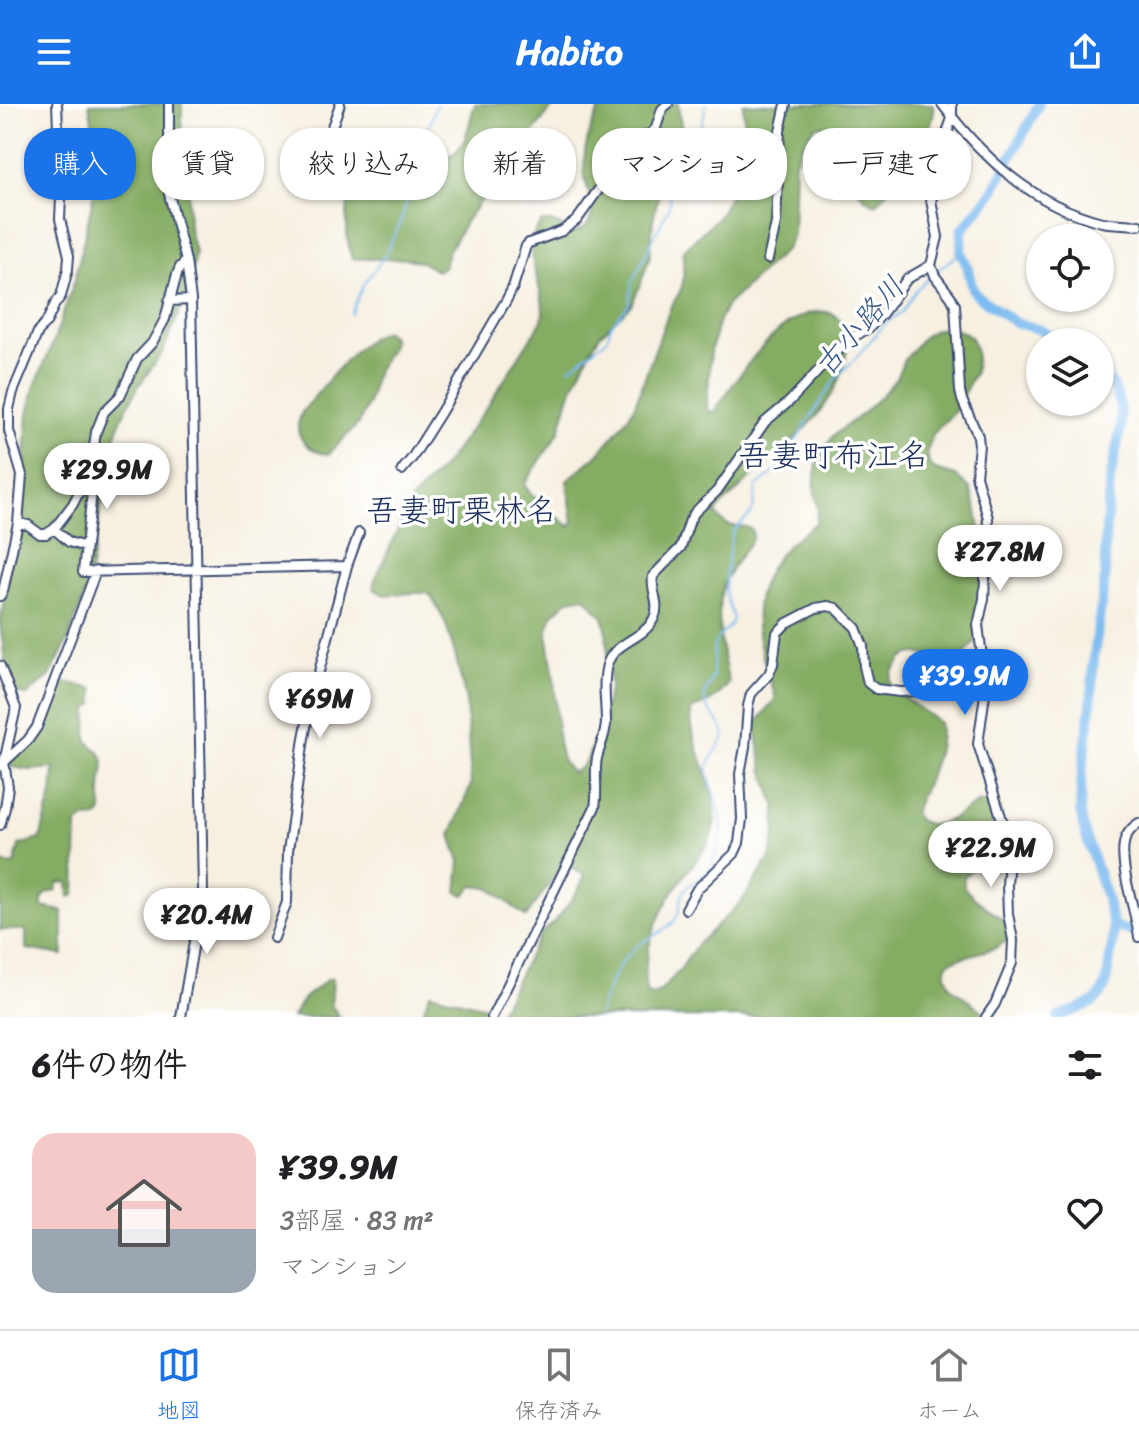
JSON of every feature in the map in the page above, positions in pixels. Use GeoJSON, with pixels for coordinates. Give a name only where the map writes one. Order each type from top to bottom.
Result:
{"type":"FeatureCollection","features":[{"type":"Feature","properties":{"kind":"street"},"geometry":{"type":"LineString","coordinates":[[0,596],[18,523],[22,475],[9,431],[9,409],[38,332],[61,296],[68,269],[69,256],[60,219],[57,104]]}},
{"type":"Feature","properties":{"kind":"street"},"geometry":{"type":"LineString","coordinates":[[169,104],[169,194],[186,261],[191,300],[203,890],[181,1017]]}},
{"type":"Feature","properties":{"kind":"street"},"geometry":{"type":"LineString","coordinates":[[332,128],[340,104]]}},
{"type":"Feature","properties":{"kind":"street"},"geometry":{"type":"LineString","coordinates":[[402,470],[441,412],[507,299],[526,246],[562,231],[577,220],[633,141],[656,128],[662,109],[668,104]]}},
{"type":"Feature","properties":{"kind":"street"},"geometry":{"type":"LineString","coordinates":[[768,259],[776,223],[780,131],[786,104]]}},
{"type":"Feature","properties":{"kind":"street"},"geometry":{"type":"LineString","coordinates":[[942,104],[983,154],[1018,184],[1059,208],[1104,222],[1139,225]]}},
{"type":"Feature","properties":{"kind":"street"},"geometry":{"type":"LineString","coordinates":[[952,104],[945,171],[931,200],[938,237],[932,270],[955,305],[960,391],[978,436],[976,476],[988,518],[984,599],[978,625],[986,687],[978,744],[1010,845],[1007,885],[1014,952],[1002,991],[986,1017]]}},
{"type":"Feature","properties":{"kind":"street"},"geometry":{"type":"LineString","coordinates":[[186,261],[177,274],[165,319],[152,343],[137,359],[120,396],[104,412],[96,432],[91,468],[92,505],[83,572],[347,566]]}},
{"type":"Feature","properties":{"kind":"street"},"geometry":{"type":"LineString","coordinates":[[492,1017],[595,807],[598,791],[596,761],[606,726],[607,665],[616,650],[654,619],[657,601],[652,587],[653,576],[681,547],[695,512],[717,491],[765,422],[790,401],[834,354],[870,327],[907,279],[932,270]]}},
{"type":"Feature","properties":{"kind":"street"},"geometry":{"type":"LineString","coordinates":[[169,301],[191,300]]}},
{"type":"Feature","properties":{"kind":"street"},"geometry":{"type":"LineString","coordinates":[[18,523],[28,525],[40,534],[54,529],[73,504],[91,468]]}},
{"type":"Feature","properties":{"kind":"street"},"geometry":{"type":"LineString","coordinates":[[54,529],[69,542],[85,547]]}},
{"type":"Feature","properties":{"kind":"street"},"geometry":{"type":"LineString","coordinates":[[274,938],[287,902],[288,851],[311,702],[347,566],[359,533]]}},
{"type":"Feature","properties":{"kind":"street"},"geometry":{"type":"LineString","coordinates":[[2,764],[37,727],[96,571]]}},
{"type":"Feature","properties":{"kind":"street"},"geometry":{"type":"LineString","coordinates":[[686,909],[697,889],[734,854],[739,843],[742,819],[740,774],[748,706],[751,694],[769,674],[777,633],[787,623],[816,608],[836,608],[856,628],[863,646],[868,683],[876,689],[900,692],[941,690],[985,670]]}},
{"type":"Feature","properties":{"kind":"street"},"geometry":{"type":"LineString","coordinates":[[0,666],[16,708],[2,764],[8,787],[0,825]]}},
{"type":"Feature","properties":{"kind":"street"},"geometry":{"type":"LineString","coordinates":[[1139,823],[1126,836],[1124,857],[1139,937]]}},
{"type":"Feature","properties":{"kind":"green space"},"geometry":{"type":"Polygon","coordinates":[[[89,104],[182,104],[182,128],[152,128],[152,200],[188,200],[189,228],[195,253],[190,287],[162,353],[122,417],[110,453],[88,586],[67,642],[50,676],[27,695],[20,694],[14,688],[5,661],[0,623],[22,495],[28,414],[34,388],[75,279],[92,200],[136,200],[136,128],[93,128],[89,104]]]}},
{"type":"Feature","properties":{"kind":"green space"},"geometry":{"type":"Polygon","coordinates":[[[475,104],[555,104],[537,128],[469,127],[475,104]]]}},
{"type":"Feature","properties":{"kind":"green space"},"geometry":{"type":"Polygon","coordinates":[[[602,104],[678,104],[682,128],[592,128],[602,104]]]}},
{"type":"Feature","properties":{"kind":"green space"},"geometry":{"type":"Polygon","coordinates":[[[743,104],[933,104],[929,128],[826,128],[822,125],[803,128],[803,144],[795,161],[793,234],[786,249],[727,305],[718,323],[711,351],[707,403],[707,409],[712,412],[764,345],[786,325],[803,316],[821,312],[837,317],[845,326],[847,350],[837,383],[815,418],[724,502],[716,514],[730,526],[752,530],[753,538],[731,570],[721,592],[720,632],[729,683],[713,700],[691,710],[695,741],[714,801],[713,830],[656,924],[648,951],[645,978],[646,992],[652,995],[660,992],[696,946],[741,902],[771,856],[776,808],[763,768],[755,725],[776,698],[759,638],[758,601],[763,582],[772,564],[787,546],[816,523],[818,509],[814,487],[817,463],[833,436],[881,396],[896,379],[903,362],[922,338],[934,330],[947,327],[971,338],[976,352],[975,372],[955,411],[933,434],[927,452],[929,464],[935,470],[956,476],[970,488],[983,551],[981,623],[976,641],[963,656],[951,660],[909,654],[892,672],[890,683],[899,694],[939,722],[936,757],[914,812],[918,820],[930,825],[938,824],[977,803],[991,801],[1000,808],[1003,831],[964,877],[964,887],[1011,927],[1011,938],[995,948],[949,962],[946,967],[951,987],[987,1017],[497,1017],[540,934],[566,908],[585,876],[570,867],[555,876],[526,917],[490,888],[472,886],[465,895],[457,892],[460,862],[451,835],[471,784],[466,701],[455,654],[445,622],[431,596],[427,593],[384,595],[374,589],[374,582],[412,499],[444,466],[489,404],[542,320],[543,308],[532,257],[535,233],[542,222],[551,222],[576,232],[589,222],[591,208],[585,177],[585,154],[592,128],[592,200],[657,200],[650,256],[640,286],[631,305],[600,335],[591,350],[570,394],[559,432],[524,485],[570,527],[573,522],[567,481],[597,455],[634,407],[671,306],[683,284],[684,250],[719,216],[727,200],[787,200],[787,128],[745,128],[743,104]],[[577,597],[567,601],[553,614],[547,633],[554,678],[558,742],[562,760],[572,773],[587,759],[610,686],[603,617],[586,598],[577,597]]]}},
{"type":"Feature","properties":{"kind":"green space"},"geometry":{"type":"Polygon","coordinates":[[[464,140],[464,200],[482,200],[449,250],[444,266],[437,271],[409,259],[352,259],[347,232],[349,200],[448,200],[448,156],[464,140]]]}},
{"type":"Feature","properties":{"kind":"green space"},"geometry":{"type":"Polygon","coordinates":[[[385,331],[392,337],[392,345],[376,373],[368,404],[359,423],[329,454],[312,449],[303,441],[298,430],[302,412],[352,354],[385,331]]]}},
{"type":"Feature","properties":{"kind":"green space"},"geometry":{"type":"Polygon","coordinates":[[[60,681],[94,689],[94,704],[88,709],[87,741],[101,754],[104,764],[102,812],[97,818],[84,819],[77,825],[75,895],[69,897],[68,882],[58,883],[56,891],[47,893],[42,900],[42,907],[63,911],[63,955],[26,949],[26,930],[0,930],[0,863],[14,865],[19,845],[40,839],[52,794],[54,768],[31,770],[10,767],[10,761],[34,738],[60,681]]]}},
{"type":"Feature","properties":{"kind":"green space"},"geometry":{"type":"Polygon","coordinates":[[[328,979],[333,979],[331,1005],[340,1017],[292,1017],[304,998],[328,979]]]}},
{"type":"Feature","properties":{"kind":"green space"},"geometry":{"type":"Polygon","coordinates":[[[430,993],[489,1008],[484,1017],[421,1017],[430,993]]]}},
{"type":"Feature","properties":{"kind":"waterway"},"geometry":{"type":"LineString","coordinates":[[351,314],[363,285],[384,257],[400,224],[437,104]]}},
{"type":"Feature","properties":{"kind":"waterway"},"geometry":{"type":"LineString","coordinates":[[570,368],[607,339],[611,325],[629,304],[632,282],[669,207],[670,195],[665,177],[685,160],[694,147],[706,104]]}},
{"type":"Feature","properties":{"kind":"waterway"},"geometry":{"type":"LineString","coordinates":[[1034,328],[1016,323],[979,297],[973,290],[961,252],[962,230],[992,193],[1039,104]]}},
{"type":"Feature","properties":{"kind":"waterway","name":"古小路川"},"geometry":{"type":"LineString","coordinates":[[938,270],[961,252]]}},
{"type":"Feature","properties":{"kind":"waterway","name":"古小路川"},"geometry":{"type":"LineString","coordinates":[[598,1017],[609,987],[625,958],[675,920],[684,891],[707,872],[721,837],[722,823],[708,767],[725,735],[707,707],[704,696],[713,677],[714,646],[733,618],[725,592],[734,530],[751,514],[756,487],[786,463],[795,442],[835,379],[884,325],[903,311],[916,290],[933,274]]}},
{"type":"Feature","properties":{"kind":"waterway"},"geometry":{"type":"LineString","coordinates":[[1058,1017],[1092,1003],[1100,996],[1106,984],[1113,940],[1106,897],[1080,811],[1094,656],[1105,577],[1110,480],[1121,426],[1114,388]]}},
{"type":"Feature","properties":{"kind":"waterway"},"geometry":{"type":"LineString","coordinates":[[1113,926],[1139,934]]}},
{"type":"Feature","properties":{"kind":"district","name":"吾妻町布江名"},"geometry":{"type":"Point","coordinates":[834,455]}},
{"type":"Feature","properties":{"kind":"district","name":"吾妻町栗林名"},"geometry":{"type":"Point","coordinates":[462,510]}}]}
